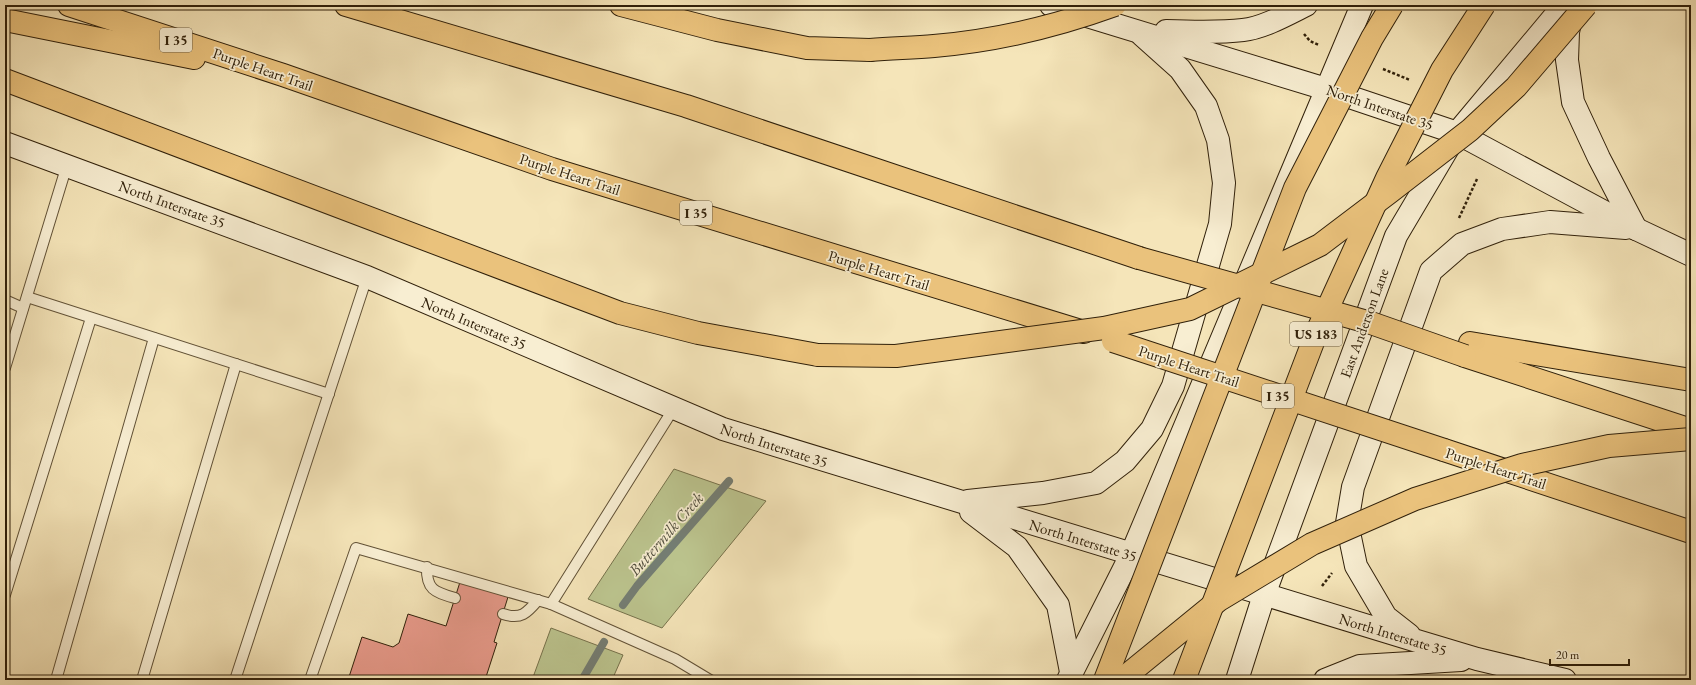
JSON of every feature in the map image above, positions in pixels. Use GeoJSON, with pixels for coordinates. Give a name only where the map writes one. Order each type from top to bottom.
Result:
{"type":"FeatureCollection","features":[{"type":"Feature","properties":{"kind":"highway","name":"Purple Heart Trail"},"geometry":{"type":"LineString","coordinates":[[68,5],[283,75],[552,169],[1112,341],[1691,532]]}},
{"type":"Feature","properties":{"kind":"highway"},"geometry":{"type":"LineString","coordinates":[[346,5],[686,106],[1139,258],[1467,350],[1691,430]]}},
{"type":"Feature","properties":{"kind":"highway"},"geometry":{"type":"LineString","coordinates":[[621,5],[717,30],[807,48],[870,50],[935,46],[1041,28],[1115,5]]}},
{"type":"Feature","properties":{"kind":"highway"},"geometry":{"type":"LineString","coordinates":[[1104,680],[1295,188],[1372,38],[1392,5]]}},
{"type":"Feature","properties":{"kind":"highway","name":"US 183"},"geometry":{"type":"LineString","coordinates":[[1184,680],[1316,334],[1387,178],[1442,70],[1484,5]]}},
{"type":"Feature","properties":{"kind":"highway"},"geometry":{"type":"LineString","coordinates":[[5,80],[620,313],[698,333],[772,348],[818,355],[896,356],[1104,328],[1190,309],[1320,245],[1470,130],[1516,87],[1586,5]]}},
{"type":"Feature","properties":{"kind":"highway"},"geometry":{"type":"LineString","coordinates":[[5,20],[31,27],[283,75]]}},
{"type":"Feature","properties":{"kind":"highway"},"geometry":{"type":"LineString","coordinates":[[1467,350],[1691,380]]}},
{"type":"Feature","properties":{"kind":"highway"},"geometry":{"type":"LineString","coordinates":[[1122,680],[1219,600],[1312,544],[1415,499],[1522,465],[1609,446],[1691,439]]}},
{"type":"Feature","properties":{"kind":"main road","name":"North Interstate 35"},"geometry":{"type":"LineString","coordinates":[[1052,5],[1326,89],[1456,133],[1636,229],[1691,255]]}},
{"type":"Feature","properties":{"kind":"main road"},"geometry":{"type":"LineString","coordinates":[[1136,30],[1195,32],[1245,30],[1282,17],[1306,5]]}},
{"type":"Feature","properties":{"kind":"main road"},"geometry":{"type":"LineString","coordinates":[[1070,676],[1131,555],[1362,5]]}},
{"type":"Feature","properties":{"kind":"main road","name":"East Anderson Lane"},"geometry":{"type":"LineString","coordinates":[[1237,680],[1264,595],[1396,236],[1456,133],[1564,5]]}},
{"type":"Feature","properties":{"kind":"main road"},"geometry":{"type":"LineString","coordinates":[[1574,5],[1568,32],[1567,60],[1573,102],[1599,158],[1636,229]]}},
{"type":"Feature","properties":{"kind":"main road"},"geometry":{"type":"LineString","coordinates":[[958,502],[1043,493],[1096,483],[1125,461],[1152,429],[1173,386],[1220,224],[1224,183],[1218,140],[1206,106],[1180,69],[1136,30]]}},
{"type":"Feature","properties":{"kind":"main road"},"geometry":{"type":"LineString","coordinates":[[5,134],[67,165]]}},
{"type":"Feature","properties":{"kind":"main road","name":"North Interstate 35"},"geometry":{"type":"LineString","coordinates":[[5,143],[367,277],[723,429],[1131,555],[1477,659],[1565,680]]}},
{"type":"Feature","properties":{"kind":"main road"},"geometry":{"type":"LineString","coordinates":[[1417,641],[1386,617],[1359,572],[1356,566],[1347,523],[1353,487],[1431,271],[1462,244],[1502,229],[1550,222],[1636,229]]}},
{"type":"Feature","properties":{"kind":"main road"},"geometry":{"type":"LineString","coordinates":[[958,502],[1017,546],[1058,605],[1070,676]]}},
{"type":"Feature","properties":{"kind":"main road"},"geometry":{"type":"LineString","coordinates":[[1325,680],[1360,666],[1477,659]]}},
{"type":"Feature","properties":{"kind":"main road"},"geometry":{"type":"LineString","coordinates":[[1109,680],[1116,678],[1122,680]]}},
{"type":"Feature","properties":{"kind":"lane"},"geometry":{"type":"LineString","coordinates":[[5,368],[67,165]]}},
{"type":"Feature","properties":{"kind":"lane"},"geometry":{"type":"LineString","coordinates":[[235,680],[367,277]]}},
{"type":"Feature","properties":{"kind":"lane"},"geometry":{"type":"LineString","coordinates":[[27,297],[329,394]]}},
{"type":"Feature","properties":{"kind":"lane"},"geometry":{"type":"LineString","coordinates":[[5,300],[24,308]]}},
{"type":"Feature","properties":{"kind":"lane"},"geometry":{"type":"LineString","coordinates":[[5,594],[91,318]]}},
{"type":"Feature","properties":{"kind":"lane"},"geometry":{"type":"LineString","coordinates":[[56,680],[154,338]]}},
{"type":"Feature","properties":{"kind":"lane"},"geometry":{"type":"LineString","coordinates":[[142,680],[236,364]]}},
{"type":"Feature","properties":{"kind":"lane"},"geometry":{"type":"LineString","coordinates":[[551,604],[674,408]]}},
{"type":"Feature","properties":{"kind":"lane"},"geometry":{"type":"LineString","coordinates":[[310,680],[356,548],[427,567],[551,604],[675,659],[710,680]]}},
{"type":"Feature","properties":{"kind":"lane"},"geometry":{"type":"LineString","coordinates":[[427,567],[427,580],[436,592],[454,598]]}},
{"type":"Feature","properties":{"kind":"lane"},"geometry":{"type":"LineString","coordinates":[[503,614],[513,617],[526,613],[538,600]]}},
{"type":"Feature","properties":{"kind":"path"},"geometry":{"type":"LineString","coordinates":[[1302,30],[1310,41],[1323,46]]}},
{"type":"Feature","properties":{"kind":"green space"},"geometry":{"type":"Polygon","coordinates":[[[674,469],[766,501],[662,628],[588,599],[674,469]]]}},
{"type":"Feature","properties":{"kind":"green space"},"geometry":{"type":"Polygon","coordinates":[[[551,628],[623,655],[612,680],[532,680],[551,628]]]}},
{"type":"Feature","properties":{"kind":"building"},"geometry":{"type":"Polygon","coordinates":[[[460,582],[508,597],[494,642],[497,643],[485,680],[348,680],[362,637],[393,647],[399,643],[408,614],[446,626],[460,582]]]}},
{"type":"Feature","properties":{"kind":"waterway","name":"Buttermilk Creek"},"geometry":{"type":"LineString","coordinates":[[623,605],[637,586],[729,481]]}},
{"type":"Feature","properties":{"kind":"waterway","name":"Buttermilk Creek"},"geometry":{"type":"LineString","coordinates":[[582,680],[604,642]]}}]}
